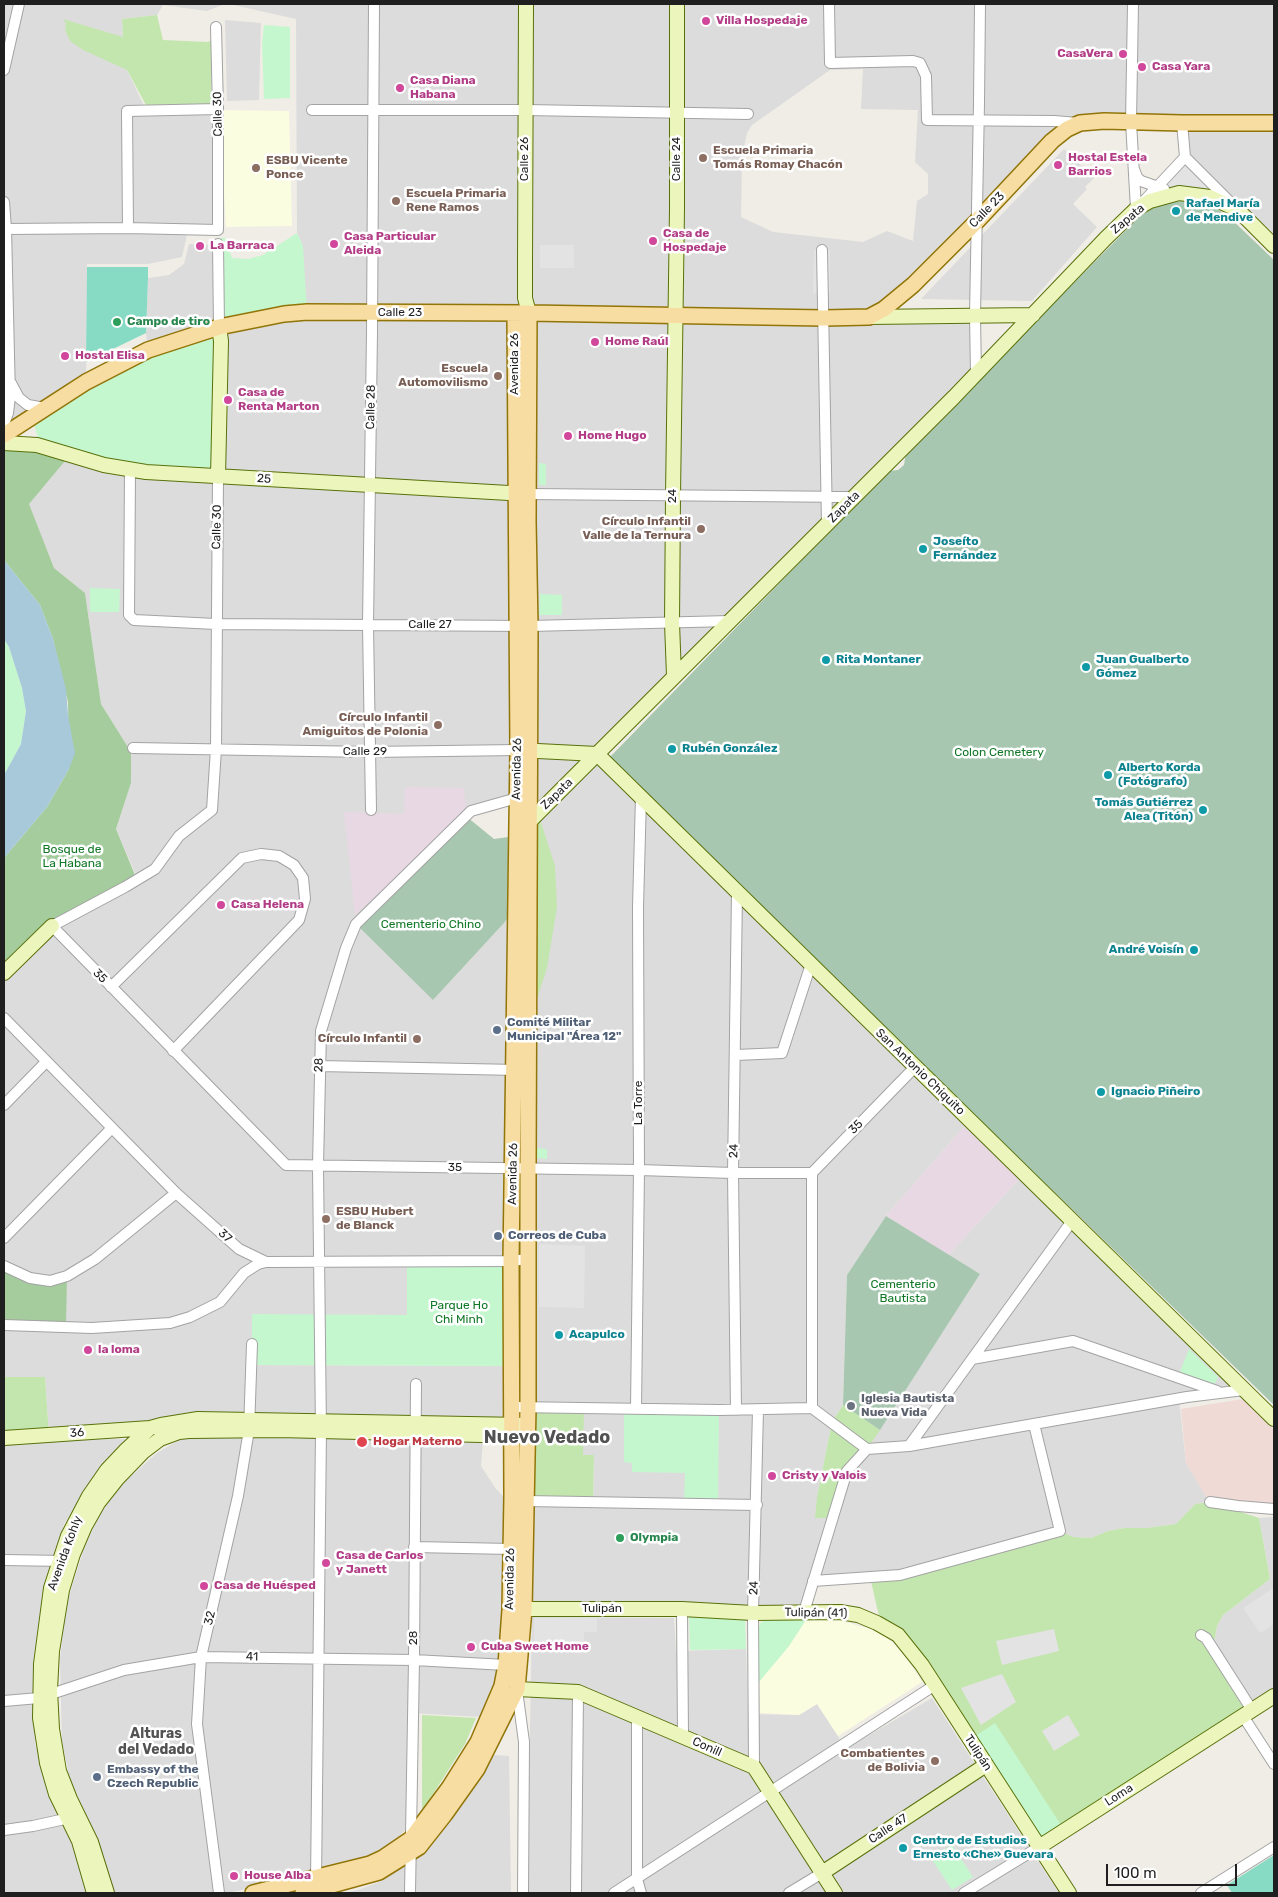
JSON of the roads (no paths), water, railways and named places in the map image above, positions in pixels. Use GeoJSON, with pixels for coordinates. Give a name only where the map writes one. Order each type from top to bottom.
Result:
{"type":"FeatureCollection","features":[{"type":"Feature","properties":{"kind":"main road","name":"Calle 23"},"geometry":{"type":"LineString","coordinates":[[4,435],[86,382],[134,357],[175,340],[220,327],[284,314],[372,312],[869,317],[899,298],[1067,129],[1080,123],[1104,121],[1182,124],[1274,123]]}},
{"type":"Feature","properties":{"kind":"main road","name":"Avenida 26"},"geometry":{"type":"LineString","coordinates":[[521,494],[515,454],[515,388],[522,313]]}},
{"type":"Feature","properties":{"kind":"main road","name":"Avenida 26"},"geometry":{"type":"LineString","coordinates":[[411,1846],[478,1742],[502,1686],[517,1609],[510,1549],[513,1406],[511,1261],[520,1168],[529,821],[524,751],[521,494],[528,411],[522,313]]}},
{"type":"Feature","properties":{"kind":"main road"},"geometry":{"type":"LineString","coordinates":[[515,388],[528,411]]}},
{"type":"Feature","properties":{"kind":"main road","name":"Avenida 26"},"geometry":{"type":"LineString","coordinates":[[522,1070],[516,836],[517,798],[524,751]]}},
{"type":"Feature","properties":{"kind":"main road","name":"Avenida 26"},"geometry":{"type":"LineString","coordinates":[[253,1893],[312,1889],[379,1872],[411,1846],[429,1836],[477,1769],[517,1689],[517,1609],[526,1501],[528,1431],[528,1259],[520,1168]]}},
{"type":"Feature","properties":{"kind":"main road"},"geometry":{"type":"LineString","coordinates":[[506,1665],[512,1685],[517,1689]]}},
{"type":"Feature","properties":{"kind":"street"},"geometry":{"type":"LineString","coordinates":[[4,70],[8,32],[19,4]]}},
{"type":"Feature","properties":{"kind":"street","name":"Calle 28"},"geometry":{"type":"LineString","coordinates":[[371,810],[368,624],[374,4]]}},
{"type":"Feature","properties":{"kind":"street","name":"Calle 26"},"geometry":{"type":"LineString","coordinates":[[522,313],[526,298],[526,4]]}},
{"type":"Feature","properties":{"kind":"street","name":"Calle 24"},"geometry":{"type":"LineString","coordinates":[[676,315],[677,4]]}},
{"type":"Feature","properties":{"kind":"street"},"geometry":{"type":"LineString","coordinates":[[829,4],[830,63],[913,61],[920,63],[926,76],[928,120],[1080,123]]}},
{"type":"Feature","properties":{"kind":"street"},"geometry":{"type":"LineString","coordinates":[[976,375],[975,315],[980,4]]}},
{"type":"Feature","properties":{"kind":"street"},"geometry":{"type":"LineString","coordinates":[[1133,4],[1131,122],[1136,209]]}},
{"type":"Feature","properties":{"kind":"street","name":"Calle 30"},"geometry":{"type":"LineString","coordinates":[[128,228],[218,230],[216,27]]}},
{"type":"Feature","properties":{"kind":"street"},"geometry":{"type":"LineString","coordinates":[[6,229],[128,228],[127,110],[218,109]]}},
{"type":"Feature","properties":{"kind":"street"},"geometry":{"type":"LineString","coordinates":[[312,110],[526,110],[748,114]]}},
{"type":"Feature","properties":{"kind":"street"},"geometry":{"type":"LineString","coordinates":[[1182,124],[1185,157],[1238,210]]}},
{"type":"Feature","properties":{"kind":"street"},"geometry":{"type":"LineString","coordinates":[[1136,209],[1158,188],[1185,157]]}},
{"type":"Feature","properties":{"kind":"street"},"geometry":{"type":"LineString","coordinates":[[1133,168],[1137,177],[1141,180],[1158,188],[1183,193]]}},
{"type":"Feature","properties":{"kind":"street","name":"Zapata"},"geometry":{"type":"LineString","coordinates":[[516,836],[976,375],[1136,209],[1150,201],[1183,193],[1210,197],[1238,210],[1274,246]]}},
{"type":"Feature","properties":{"kind":"street"},"geometry":{"type":"LineString","coordinates":[[4,202],[10,382],[10,405],[4,424]]}},
{"type":"Feature","properties":{"kind":"street","name":"Calle 30"},"geometry":{"type":"LineString","coordinates":[[52,926],[125,887],[154,869],[179,836],[212,810],[216,749],[216,624],[221,341],[218,244]]}},
{"type":"Feature","properties":{"kind":"street"},"geometry":{"type":"LineString","coordinates":[[822,250],[827,524]]}},
{"type":"Feature","properties":{"kind":"street","name":"24"},"geometry":{"type":"LineString","coordinates":[[674,676],[672,623],[676,315]]}},
{"type":"Feature","properties":{"kind":"street"},"geometry":{"type":"LineString","coordinates":[[869,317],[1033,315]]}},
{"type":"Feature","properties":{"kind":"street"},"geometry":{"type":"LineString","coordinates":[[10,382],[19,398],[28,405],[45,408]]}},
{"type":"Feature","properties":{"kind":"street","name":"25"},"geometry":{"type":"LineString","coordinates":[[4,443],[37,445],[104,465],[130,470],[218,477],[521,494]]}},
{"type":"Feature","properties":{"kind":"street","name":"Calle 27"},"geometry":{"type":"LineString","coordinates":[[130,470],[129,615],[134,620],[216,624],[524,626],[730,621]]}},
{"type":"Feature","properties":{"kind":"street"},"geometry":{"type":"LineString","coordinates":[[521,494],[854,497]]}},
{"type":"Feature","properties":{"kind":"street","name":"Calle 29"},"geometry":{"type":"LineString","coordinates":[[133,748],[370,752],[524,751],[597,754]]}},
{"type":"Feature","properties":{"kind":"street","name":"San Antonio Chiquito"},"geometry":{"type":"LineString","coordinates":[[597,754],[1274,1420]]}},
{"type":"Feature","properties":{"kind":"street","name":"La Torre"},"geometry":{"type":"LineString","coordinates":[[636,1409],[639,1170],[638,907],[641,797]]}},
{"type":"Feature","properties":{"kind":"street","name":"28"},"geometry":{"type":"LineString","coordinates":[[312,1889],[318,1658],[321,1426],[318,1166],[321,1031],[346,948],[356,924],[471,811],[517,798]]}},
{"type":"Feature","properties":{"kind":"street"},"geometry":{"type":"LineString","coordinates":[[111,987],[242,858],[260,854],[279,856],[294,865],[303,878],[305,899],[299,920],[172,1051]]}},
{"type":"Feature","properties":{"kind":"street","name":"24"},"geometry":{"type":"LineString","coordinates":[[736,1410],[733,1173],[737,892]]}},
{"type":"Feature","properties":{"kind":"street"},"geometry":{"type":"LineString","coordinates":[[4,973],[52,926]]}},
{"type":"Feature","properties":{"kind":"street","name":"35"},"geometry":{"type":"LineString","coordinates":[[52,926],[172,1051],[286,1165],[812,1173],[915,1068]]}},
{"type":"Feature","properties":{"kind":"street"},"geometry":{"type":"LineString","coordinates":[[736,1055],[782,1053],[811,964]]}},
{"type":"Feature","properties":{"kind":"street","name":"37"},"geometry":{"type":"LineString","coordinates":[[4,1018],[176,1193],[239,1249],[266,1262],[511,1261],[528,1259]]}},
{"type":"Feature","properties":{"kind":"street"},"geometry":{"type":"LineString","coordinates":[[4,1105],[46,1062]]}},
{"type":"Feature","properties":{"kind":"street"},"geometry":{"type":"LineString","coordinates":[[319,1066],[522,1070]]}},
{"type":"Feature","properties":{"kind":"street"},"geometry":{"type":"LineString","coordinates":[[4,1238],[112,1129]]}},
{"type":"Feature","properties":{"kind":"street"},"geometry":{"type":"LineString","coordinates":[[812,1173],[812,1408]]}},
{"type":"Feature","properties":{"kind":"street"},"geometry":{"type":"LineString","coordinates":[[4,1266],[30,1278],[50,1281],[67,1276],[95,1258],[176,1193]]}},
{"type":"Feature","properties":{"kind":"street"},"geometry":{"type":"LineString","coordinates":[[909,1446],[1072,1221]]}},
{"type":"Feature","properties":{"kind":"street"},"geometry":{"type":"LineString","coordinates":[[4,1325],[92,1328],[170,1323],[190,1317],[220,1302],[244,1273],[258,1264],[266,1262]]}},
{"type":"Feature","properties":{"kind":"street"},"geometry":{"type":"LineString","coordinates":[[972,1359],[1074,1341],[1221,1393]]}},
{"type":"Feature","properties":{"kind":"street","name":"32"},"geometry":{"type":"LineString","coordinates":[[219,1893],[197,1724],[201,1657],[238,1496],[250,1425],[252,1344]]}},
{"type":"Feature","properties":{"kind":"street","name":"28"},"geometry":{"type":"LineString","coordinates":[[410,1893],[416,1384]]}},
{"type":"Feature","properties":{"kind":"street"},"geometry":{"type":"LineString","coordinates":[[513,1406],[528,1408],[736,1410],[812,1408],[867,1449],[909,1446],[1244,1390]]}},
{"type":"Feature","properties":{"kind":"street","name":"24"},"geometry":{"type":"LineString","coordinates":[[754,1768],[754,1613],[758,1410]]}},
{"type":"Feature","properties":{"kind":"street","name":"Avenida Kohly"},"geometry":{"type":"LineString","coordinates":[[107,1893],[96,1884],[79,1841],[73,1817],[56,1794],[52,1762],[40,1718],[45,1697],[51,1588],[65,1561],[72,1528],[93,1499],[107,1470],[136,1439],[150,1428],[198,1419],[250,1425],[528,1431]]}},
{"type":"Feature","properties":{"kind":"street"},"geometry":{"type":"LineString","coordinates":[[813,1582],[900,1575],[1060,1531],[1034,1424]]}},
{"type":"Feature","properties":{"kind":"street","name":"Avenida Kohly"},"geometry":{"type":"LineString","coordinates":[[93,1499],[160,1439],[179,1432],[250,1425]]}},
{"type":"Feature","properties":{"kind":"street","name":"36"},"geometry":{"type":"LineString","coordinates":[[4,1438],[150,1428]]}},
{"type":"Feature","properties":{"kind":"street"},"geometry":{"type":"LineString","coordinates":[[122,1430],[149,1447]]}},
{"type":"Feature","properties":{"kind":"street"},"geometry":{"type":"LineString","coordinates":[[804,1612],[847,1471],[867,1449]]}},
{"type":"Feature","properties":{"kind":"street"},"geometry":{"type":"LineString","coordinates":[[526,1501],[757,1505]]}},
{"type":"Feature","properties":{"kind":"street"},"geometry":{"type":"LineString","coordinates":[[1210,1502],[1274,1509]]}},
{"type":"Feature","properties":{"kind":"street"},"geometry":{"type":"LineString","coordinates":[[414,1547],[510,1549]]}},
{"type":"Feature","properties":{"kind":"street"},"geometry":{"type":"LineString","coordinates":[[4,1560],[65,1561]]}},
{"type":"Feature","properties":{"kind":"street","name":"Tulipán"},"geometry":{"type":"LineString","coordinates":[[517,1609],[682,1610],[754,1613]]}},
{"type":"Feature","properties":{"kind":"street"},"geometry":{"type":"LineString","coordinates":[[682,1610],[683,1736]]}},
{"type":"Feature","properties":{"kind":"street","name":"Tulipán (41)"},"geometry":{"type":"LineString","coordinates":[[754,1613],[840,1612],[858,1615],[877,1623]]}},
{"type":"Feature","properties":{"kind":"street","name":"Tulipán"},"geometry":{"type":"LineString","coordinates":[[877,1623],[898,1635],[922,1665],[1069,1893]]}},
{"type":"Feature","properties":{"kind":"street"},"geometry":{"type":"LineString","coordinates":[[1201,1635],[1206,1638],[1213,1649],[1274,1764]]}},
{"type":"Feature","properties":{"kind":"street","name":"41"},"geometry":{"type":"LineString","coordinates":[[4,1700],[45,1697],[124,1670],[201,1657],[414,1660],[506,1665]]}},
{"type":"Feature","properties":{"kind":"street"},"geometry":{"type":"LineString","coordinates":[[614,1893],[935,1685]]}},
{"type":"Feature","properties":{"kind":"street"},"geometry":{"type":"LineString","coordinates":[[517,1689],[524,1742],[523,1893]]}},
{"type":"Feature","properties":{"kind":"street","name":"Conill"},"geometry":{"type":"LineString","coordinates":[[517,1689],[578,1692],[754,1768]]}},
{"type":"Feature","properties":{"kind":"street"},"geometry":{"type":"LineString","coordinates":[[576,1893],[578,1692]]}},
{"type":"Feature","properties":{"kind":"street","name":"Loma"},"geometry":{"type":"LineString","coordinates":[[964,1893],[1274,1696]]}},
{"type":"Feature","properties":{"kind":"street"},"geometry":{"type":"LineString","coordinates":[[637,1717],[636,1879],[641,1893]]}},
{"type":"Feature","properties":{"kind":"street","name":"Calle 47"},"geometry":{"type":"LineString","coordinates":[[789,1893],[986,1765]]}},
{"type":"Feature","properties":{"kind":"street"},"geometry":{"type":"LineString","coordinates":[[754,1768],[835,1893]]}},
{"type":"Feature","properties":{"kind":"street"},"geometry":{"type":"LineString","coordinates":[[4,1830],[73,1817]]}},
{"type":"Feature","properties":{"kind":"street"},"geometry":{"type":"LineString","coordinates":[[1201,1893],[1274,1848]]}},
{"type":"Feature","properties":{"kind":"water"},"geometry":{"type":"Polygon","coordinates":[[[4,560],[40,605],[53,639],[66,689],[68,715],[75,753],[69,769],[47,807],[4,858],[4,775],[21,744],[26,711],[22,688],[9,647],[4,639],[4,560]]]}},
{"type":"Feature","properties":{"kind":"place","name":"Villa Hospedaje"},"geometry":{"type":"Point","coordinates":[706,21]}},
{"type":"Feature","properties":{"kind":"place","name":"CasaVera"},"geometry":{"type":"Point","coordinates":[1123,54]}},
{"type":"Feature","properties":{"kind":"place","name":"Casa Yara"},"geometry":{"type":"Point","coordinates":[1142,67]}},
{"type":"Feature","properties":{"kind":"place","name":"Casa Diana Habana"},"geometry":{"type":"Point","coordinates":[400,88]}},
{"type":"Feature","properties":{"kind":"place","name":"Escuela Primaria Tomás Romay Chacón"},"geometry":{"type":"Point","coordinates":[703,158]}},
{"type":"Feature","properties":{"kind":"place","name":"Hostal Estela Barrios"},"geometry":{"type":"Point","coordinates":[1058,165]}},
{"type":"Feature","properties":{"kind":"place","name":"ESBU Vicente Ponce"},"geometry":{"type":"Point","coordinates":[256,168]}},
{"type":"Feature","properties":{"kind":"place","name":"Escuela Primaria Rene Ramos"},"geometry":{"type":"Point","coordinates":[396,201]}},
{"type":"Feature","properties":{"kind":"place","name":"Rafael María de Mendive"},"geometry":{"type":"Point","coordinates":[1176,211]}},
{"type":"Feature","properties":{"kind":"place","name":"Casa de Hospedaje"},"geometry":{"type":"Point","coordinates":[653,241]}},
{"type":"Feature","properties":{"kind":"place","name":"Casa Particular Aleida"},"geometry":{"type":"Point","coordinates":[334,244]}},
{"type":"Feature","properties":{"kind":"place","name":"La Barraca"},"geometry":{"type":"Point","coordinates":[200,246]}},
{"type":"Feature","properties":{"kind":"place","name":"Campo de tiro"},"geometry":{"type":"Point","coordinates":[117,322]}},
{"type":"Feature","properties":{"kind":"place","name":"Home Raúl"},"geometry":{"type":"Point","coordinates":[595,342]}},
{"type":"Feature","properties":{"kind":"place","name":"Hostal Elisa"},"geometry":{"type":"Point","coordinates":[65,356]}},
{"type":"Feature","properties":{"kind":"place","name":"Escuela Automovilismo"},"geometry":{"type":"Point","coordinates":[498,376]}},
{"type":"Feature","properties":{"kind":"place","name":"Casa de Renta Marton"},"geometry":{"type":"Point","coordinates":[228,400]}},
{"type":"Feature","properties":{"kind":"place","name":"Home Hugo"},"geometry":{"type":"Point","coordinates":[568,436]}},
{"type":"Feature","properties":{"kind":"place","name":"Círculo Infantil Valle de la Ternura"},"geometry":{"type":"Point","coordinates":[701,529]}},
{"type":"Feature","properties":{"kind":"place","name":"Joseíto Fernández"},"geometry":{"type":"Point","coordinates":[923,549]}},
{"type":"Feature","properties":{"kind":"place","name":"Rita Montaner"},"geometry":{"type":"Point","coordinates":[826,660]}},
{"type":"Feature","properties":{"kind":"place","name":"Juan Gualberto Gómez"},"geometry":{"type":"Point","coordinates":[1086,667]}},
{"type":"Feature","properties":{"kind":"place","name":"Círculo Infantil Amiguitos de Polonia"},"geometry":{"type":"Point","coordinates":[438,725]}},
{"type":"Feature","properties":{"kind":"place","name":"Rubén González"},"geometry":{"type":"Point","coordinates":[672,749]}},
{"type":"Feature","properties":{"kind":"place","name":"Alberto Korda (Fotógrafo)"},"geometry":{"type":"Point","coordinates":[1108,775]}},
{"type":"Feature","properties":{"kind":"place","name":"Tomás Gutiérrez Alea (Titón)"},"geometry":{"type":"Point","coordinates":[1203,810]}},
{"type":"Feature","properties":{"kind":"place","name":"Casa Helena"},"geometry":{"type":"Point","coordinates":[221,905]}},
{"type":"Feature","properties":{"kind":"place","name":"André Voisín"},"geometry":{"type":"Point","coordinates":[1194,950]}},
{"type":"Feature","properties":{"kind":"place","name":"Comité Militar Municipal \"Área 12\""},"geometry":{"type":"Point","coordinates":[497,1030]}},
{"type":"Feature","properties":{"kind":"place","name":"Círculo Infantil"},"geometry":{"type":"Point","coordinates":[417,1039]}},
{"type":"Feature","properties":{"kind":"place","name":"Ignacio Piñeiro"},"geometry":{"type":"Point","coordinates":[1101,1092]}},
{"type":"Feature","properties":{"kind":"place","name":"ESBU Hubert de Blanck"},"geometry":{"type":"Point","coordinates":[326,1219]}},
{"type":"Feature","properties":{"kind":"place","name":"Correos de Cuba"},"geometry":{"type":"Point","coordinates":[498,1236]}},
{"type":"Feature","properties":{"kind":"place","name":"Acapulco"},"geometry":{"type":"Point","coordinates":[559,1335]}},
{"type":"Feature","properties":{"kind":"place","name":"la loma"},"geometry":{"type":"Point","coordinates":[88,1350]}},
{"type":"Feature","properties":{"kind":"place","name":"Iglesia Bautista Nueva Vida"},"geometry":{"type":"Point","coordinates":[851,1406]}},
{"type":"Feature","properties":{"kind":"place","name":"Hogar Materno"},"geometry":{"type":"Point","coordinates":[362,1442]}},
{"type":"Feature","properties":{"kind":"place","name":"Cristy y Valois"},"geometry":{"type":"Point","coordinates":[772,1476]}},
{"type":"Feature","properties":{"kind":"place","name":"Olympia"},"geometry":{"type":"Point","coordinates":[620,1538]}},
{"type":"Feature","properties":{"kind":"place","name":"Casa de Carlos y Janett"},"geometry":{"type":"Point","coordinates":[326,1563]}},
{"type":"Feature","properties":{"kind":"place","name":"Casa de Huésped"},"geometry":{"type":"Point","coordinates":[204,1586]}},
{"type":"Feature","properties":{"kind":"place","name":"Cuba Sweet Home"},"geometry":{"type":"Point","coordinates":[471,1647]}},
{"type":"Feature","properties":{"kind":"place","name":"Combatientes de Bolivia"},"geometry":{"type":"Point","coordinates":[935,1761]}},
{"type":"Feature","properties":{"kind":"place","name":"Embassy of the Czech Republic"},"geometry":{"type":"Point","coordinates":[97,1777]}},
{"type":"Feature","properties":{"kind":"place","name":"Centro de Estudios Ernesto «Che» Guevara"},"geometry":{"type":"Point","coordinates":[903,1848]}},
{"type":"Feature","properties":{"kind":"place","name":"House Alba"},"geometry":{"type":"Point","coordinates":[234,1876]}},
{"type":"Feature","properties":{"kind":"district","name":"Nuevo Vedado"},"geometry":{"type":"Point","coordinates":[547,1438]}},
{"type":"Feature","properties":{"kind":"district","name":"Alturas del Vedado"},"geometry":{"type":"Point","coordinates":[156,1742]}},
{"type":"Feature","properties":{"kind":"park label","name":"Colon Cemetery"},"geometry":{"type":"Point","coordinates":[999,753]}},
{"type":"Feature","properties":{"kind":"park label","name":"Bosque de La Habana"},"geometry":{"type":"Point","coordinates":[72,857]}},
{"type":"Feature","properties":{"kind":"park label","name":"Cementerio Chino"},"geometry":{"type":"Point","coordinates":[431,925]}},
{"type":"Feature","properties":{"kind":"park label","name":"Cementerio Bautista"},"geometry":{"type":"Point","coordinates":[903,1292]}},
{"type":"Feature","properties":{"kind":"park label","name":"Parque Ho Chi Minh"},"geometry":{"type":"Point","coordinates":[459,1313]}}]}
